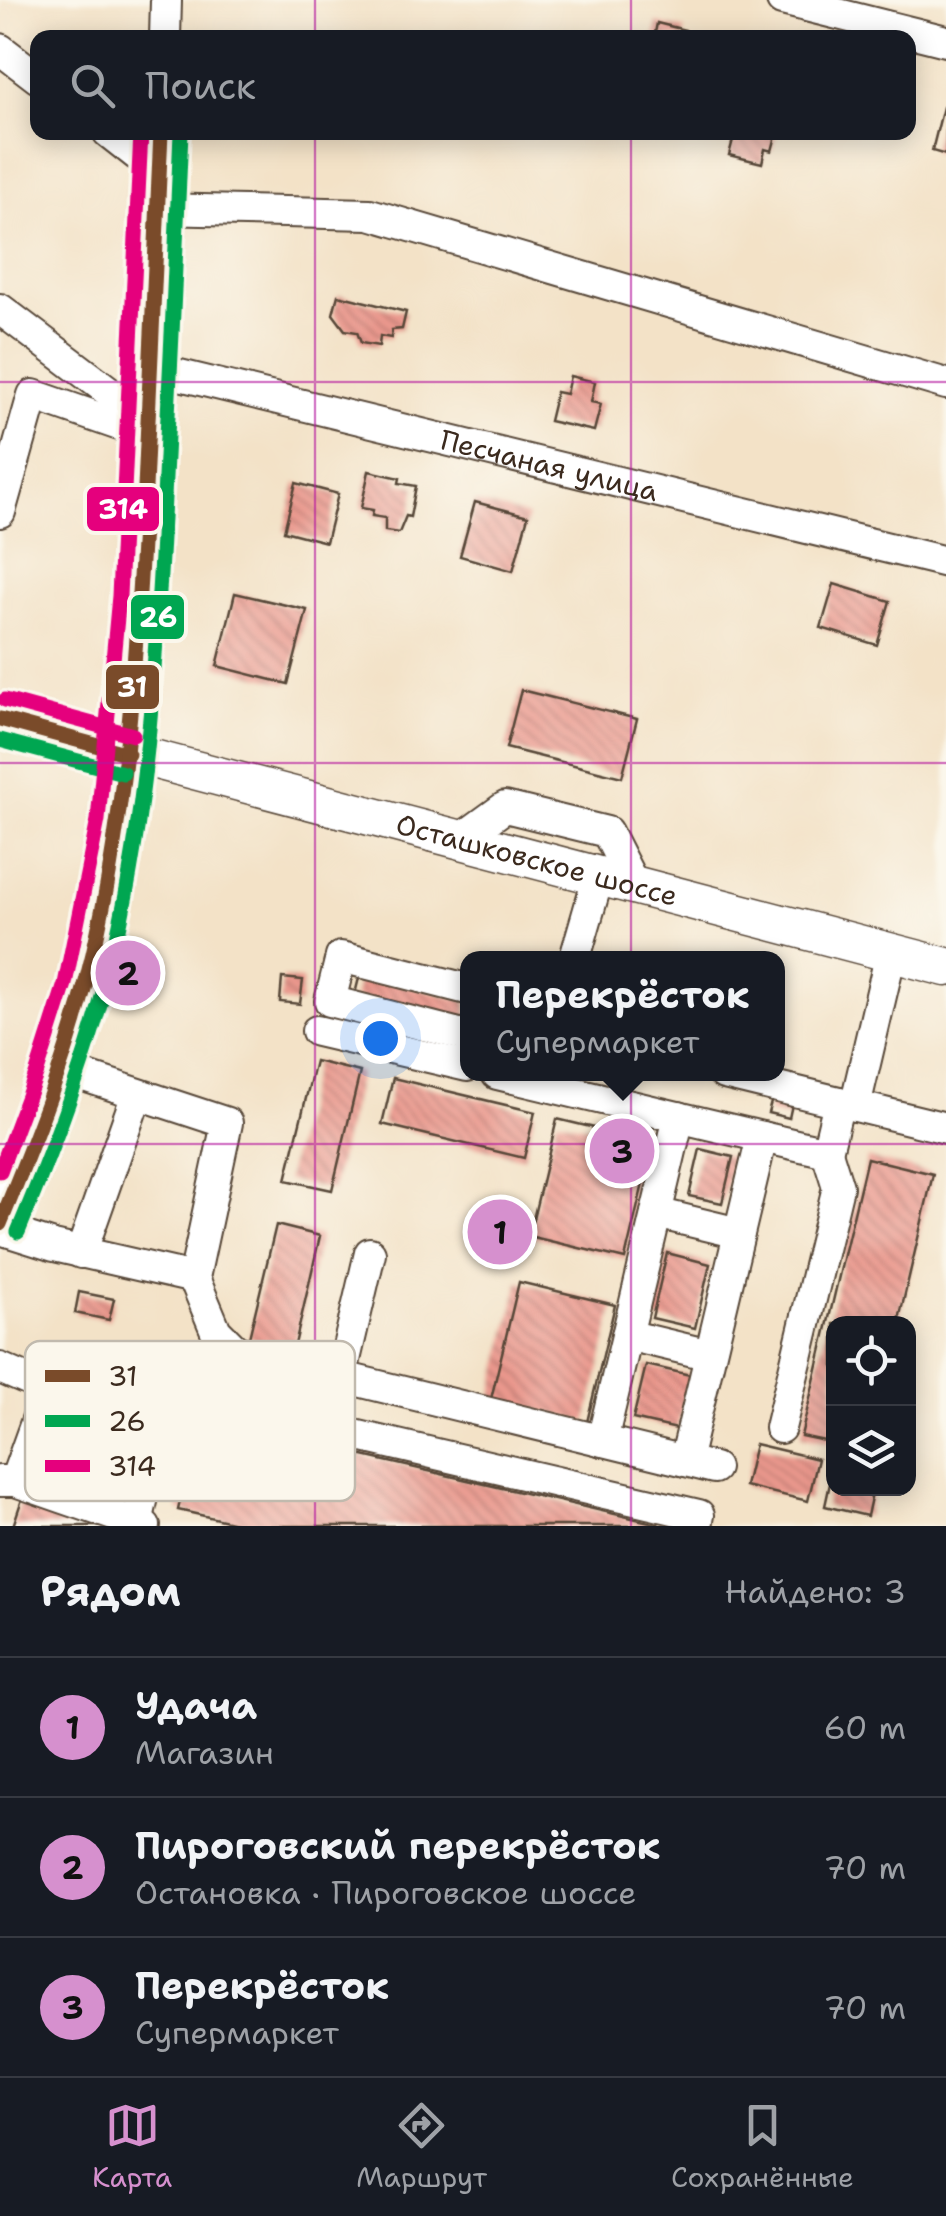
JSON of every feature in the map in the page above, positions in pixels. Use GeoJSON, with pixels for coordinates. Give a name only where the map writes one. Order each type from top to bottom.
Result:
{"type":"FeatureCollection","features":[{"type":"Feature","properties":{"kind":"main road","name":"Осташковское шоссе"},"geometry":{"type":"LineString","coordinates":[[0,719],[946,968]]}},
{"type":"Feature","properties":{"kind":"main road"},"geometry":{"type":"LineString","coordinates":[[2,1218],[60,1068],[98,928],[128,754]]}},
{"type":"Feature","properties":{"kind":"street"},"geometry":{"type":"LineString","coordinates":[[165,30],[166,0]]}},
{"type":"Feature","properties":{"kind":"street"},"geometry":{"type":"LineString","coordinates":[[782,0],[902,30]]}},
{"type":"Feature","properties":{"kind":"street"},"geometry":{"type":"LineString","coordinates":[[916,34],[946,41]]}},
{"type":"Feature","properties":{"kind":"street"},"geometry":{"type":"LineString","coordinates":[[0,49],[30,72]]}},
{"type":"Feature","properties":{"kind":"street"},"geometry":{"type":"LineString","coordinates":[[118,140],[159,172]]}},
{"type":"Feature","properties":{"kind":"street"},"geometry":{"type":"LineString","coordinates":[[128,754],[137,661],[161,140]]}},
{"type":"Feature","properties":{"kind":"street"},"geometry":{"type":"LineString","coordinates":[[158,209],[370,214],[946,384]]}},
{"type":"Feature","properties":{"kind":"street"},"geometry":{"type":"LineString","coordinates":[[0,308],[148,428]]}},
{"type":"Feature","properties":{"kind":"street","name":"Песчаная улица"},"geometry":{"type":"LineString","coordinates":[[151,368],[946,562]]}},
{"type":"Feature","properties":{"kind":"street"},"geometry":{"type":"LineString","coordinates":[[0,512],[33,396],[148,428]]}},
{"type":"Feature","properties":{"kind":"street"},"geometry":{"type":"LineString","coordinates":[[579,951],[616,880]]}},
{"type":"Feature","properties":{"kind":"street"},"geometry":{"type":"LineString","coordinates":[[780,1428],[838,1188],[827,1152],[847,1104],[891,953]]}},
{"type":"Feature","properties":{"kind":"street"},"geometry":{"type":"LineString","coordinates":[[460,987],[342,957],[330,1002],[460,1034]]}},
{"type":"Feature","properties":{"kind":"street"},"geometry":{"type":"LineString","coordinates":[[318,1031],[460,1064]]}},
{"type":"Feature","properties":{"kind":"street"},"geometry":{"type":"LineString","coordinates":[[60,1068],[227,1123],[194,1278],[216,1331],[226,1341]]}},
{"type":"Feature","properties":{"kind":"street"},"geometry":{"type":"LineString","coordinates":[[527,1081],[827,1152]]}},
{"type":"Feature","properties":{"kind":"street"},"geometry":{"type":"LineString","coordinates":[[753,1081],[946,1128]]}},
{"type":"Feature","properties":{"kind":"street"},"geometry":{"type":"LineString","coordinates":[[81,1253],[137,1094]]}},
{"type":"Feature","properties":{"kind":"street"},"geometry":{"type":"LineString","coordinates":[[602,1441],[679,1117]]}},
{"type":"Feature","properties":{"kind":"street"},"geometry":{"type":"LineString","coordinates":[[355,1380],[699,1465],[710,1355],[762,1136]]}},
{"type":"Feature","properties":{"kind":"street"},"geometry":{"type":"LineString","coordinates":[[656,1213],[739,1233]]}},
{"type":"Feature","properties":{"kind":"street"},"geometry":{"type":"LineString","coordinates":[[2,1218],[81,1253],[194,1278]]}},
{"type":"Feature","properties":{"kind":"street"},"geometry":{"type":"LineString","coordinates":[[349,1341],[370,1253]]}},
{"type":"Feature","properties":{"kind":"street"},"geometry":{"type":"LineString","coordinates":[[627,1335],[710,1355]]}},
{"type":"Feature","properties":{"kind":"street"},"geometry":{"type":"LineString","coordinates":[[0,1368],[25,1378]]}},
{"type":"Feature","properties":{"kind":"street"},"geometry":{"type":"LineString","coordinates":[[355,1435],[699,1514],[696,1526]]}},
{"type":"Feature","properties":{"kind":"street"},"geometry":{"type":"LineString","coordinates":[[8,1481],[25,1441]]}},
{"type":"Feature","properties":{"kind":"street"},"geometry":{"type":"LineString","coordinates":[[68,1501],[141,1525]]}},
{"type":"Feature","properties":{"kind":"building"},"geometry":{"type":"Polygon","coordinates":[[[657,23],[685,30],[656,30],[657,23]]]}},
{"type":"Feature","properties":{"kind":"building"},"geometry":{"type":"Polygon","coordinates":[[[943,107],[946,108],[946,155],[932,151],[943,107]]]}},
{"type":"Feature","properties":{"kind":"building"},"geometry":{"type":"Polygon","coordinates":[[[733,140],[775,140],[772,151],[765,149],[762,163],[729,155],[733,140]]]}},
{"type":"Feature","properties":{"kind":"building"},"geometry":{"type":"Polygon","coordinates":[[[338,295],[406,312],[402,329],[392,330],[391,338],[380,336],[379,346],[361,343],[357,332],[345,330],[333,314],[338,295]]]}},
{"type":"Feature","properties":{"kind":"building"},"geometry":{"type":"Polygon","coordinates":[[[570,376],[595,382],[591,402],[601,404],[594,431],[549,421],[556,392],[566,394],[570,376]]]}},
{"type":"Feature","properties":{"kind":"building"},"geometry":{"type":"Polygon","coordinates":[[[369,471],[416,486],[410,517],[406,516],[399,533],[385,531],[385,518],[372,516],[373,510],[361,508],[369,471]]]}},
{"type":"Feature","properties":{"kind":"building"},"geometry":{"type":"Polygon","coordinates":[[[296,483],[338,494],[326,542],[284,531],[296,483]]]}},
{"type":"Feature","properties":{"kind":"building"},"geometry":{"type":"Polygon","coordinates":[[[475,502],[528,516],[513,571],[460,556],[475,502]]]}},
{"type":"Feature","properties":{"kind":"building"},"geometry":{"type":"Polygon","coordinates":[[[834,584],[890,601],[877,645],[821,628],[834,584]]]}},
{"type":"Feature","properties":{"kind":"building"},"geometry":{"type":"Polygon","coordinates":[[[235,593],[307,610],[288,684],[217,666],[235,593]]]}},
{"type":"Feature","properties":{"kind":"building"},"geometry":{"type":"Polygon","coordinates":[[[521,690],[637,719],[622,777],[506,748],[521,690]]]}},
{"type":"Feature","properties":{"kind":"building"},"geometry":{"type":"Polygon","coordinates":[[[360,974],[460,999],[460,1024],[354,998],[360,974]]]}},
{"type":"Feature","properties":{"kind":"building"},"geometry":{"type":"Polygon","coordinates":[[[282,978],[303,980],[300,1004],[280,1002],[282,978]]]}},
{"type":"Feature","properties":{"kind":"building"},"geometry":{"type":"Polygon","coordinates":[[[315,1061],[360,1072],[332,1190],[286,1180],[315,1061]]]}},
{"type":"Feature","properties":{"kind":"building"},"geometry":{"type":"Polygon","coordinates":[[[393,1078],[535,1112],[524,1158],[382,1124],[393,1078]]]}},
{"type":"Feature","properties":{"kind":"building"},"geometry":{"type":"Polygon","coordinates":[[[773,1095],[793,1100],[789,1118],[768,1113],[773,1095]]]}},
{"type":"Feature","properties":{"kind":"building"},"geometry":{"type":"Polygon","coordinates":[[[557,1119],[653,1142],[625,1259],[529,1236],[557,1119]]]}},
{"type":"Feature","properties":{"kind":"building"},"geometry":{"type":"Polygon","coordinates":[[[700,1149],[733,1157],[722,1203],[689,1196],[700,1149]]]}},
{"type":"Feature","properties":{"kind":"building"},"geometry":{"type":"Polygon","coordinates":[[[867,1158],[933,1174],[900,1316],[829,1316],[867,1158]]]}},
{"type":"Feature","properties":{"kind":"building"},"geometry":{"type":"Polygon","coordinates":[[[276,1225],[320,1236],[296,1341],[249,1338],[276,1225]]]}},
{"type":"Feature","properties":{"kind":"building"},"geometry":{"type":"Polygon","coordinates":[[[667,1253],[710,1264],[695,1328],[652,1318],[667,1253]]]}},
{"type":"Feature","properties":{"kind":"building"},"geometry":{"type":"Polygon","coordinates":[[[519,1282],[615,1305],[587,1422],[491,1399],[519,1282]]]}},
{"type":"Feature","properties":{"kind":"building"},"geometry":{"type":"Polygon","coordinates":[[[79,1292],[114,1299],[109,1320],[75,1313],[79,1292]]]}},
{"type":"Feature","properties":{"kind":"building"},"geometry":{"type":"Polygon","coordinates":[[[826,1331],[826,1441],[801,1436],[826,1331]]]}},
{"type":"Feature","properties":{"kind":"building"},"geometry":{"type":"Polygon","coordinates":[[[646,1365],[690,1375],[677,1429],[633,1419],[646,1365]]]}},
{"type":"Feature","properties":{"kind":"building"},"geometry":{"type":"Polygon","coordinates":[[[755,1444],[818,1459],[808,1501],[745,1486],[755,1444]]]}},
{"type":"Feature","properties":{"kind":"building"},"geometry":{"type":"Polygon","coordinates":[[[355,1454],[658,1524],[249,1526],[178,1510],[180,1501],[355,1501],[355,1454]]]}},
{"type":"Feature","properties":{"kind":"building"},"geometry":{"type":"Polygon","coordinates":[[[23,1496],[25,1501],[37,1501],[106,1526],[13,1526],[23,1496]]]}},
{"type":"Feature","properties":{"kind":"building"},"geometry":{"type":"Polygon","coordinates":[[[827,1496],[871,1496],[867,1516],[825,1506],[827,1496]]]}},
{"type":"Feature","properties":{"kind":"transit line","name":"314"},"geometry":{"type":"LineString","coordinates":[[0,1171],[65,984],[98,820],[119,596],[141,140]]}},
{"type":"Feature","properties":{"kind":"transit line","name":"31"},"geometry":{"type":"LineString","coordinates":[[0,1224],[43,1116],[79,1006],[98,931],[117,826],[138,616],[161,140]]}},
{"type":"Feature","properties":{"kind":"transit line","name":"26"},"geometry":{"type":"LineString","coordinates":[[18,1232],[61,1123],[97,1013],[117,938],[136,834],[157,624],[181,140]]}},
{"type":"Feature","properties":{"kind":"transit line","name":"314"},"geometry":{"type":"LineString","coordinates":[[5,700],[133,735]]}},
{"type":"Feature","properties":{"kind":"transit line","name":"31"},"geometry":{"type":"LineString","coordinates":[[0,719],[128,754]]}},
{"type":"Feature","properties":{"kind":"transit line","name":"26"},"geometry":{"type":"LineString","coordinates":[[0,740],[123,773]]}},
{"type":"Feature","properties":{"kind":"place","name":"Пироговский перекрёсток"},"geometry":{"type":"Point","coordinates":[128,973]}},
{"type":"Feature","properties":{"kind":"place","name":"Перекрёсток"},"geometry":{"type":"Point","coordinates":[622,1151]}},
{"type":"Feature","properties":{"kind":"place","name":"Удача"},"geometry":{"type":"Point","coordinates":[500,1232]}}]}
